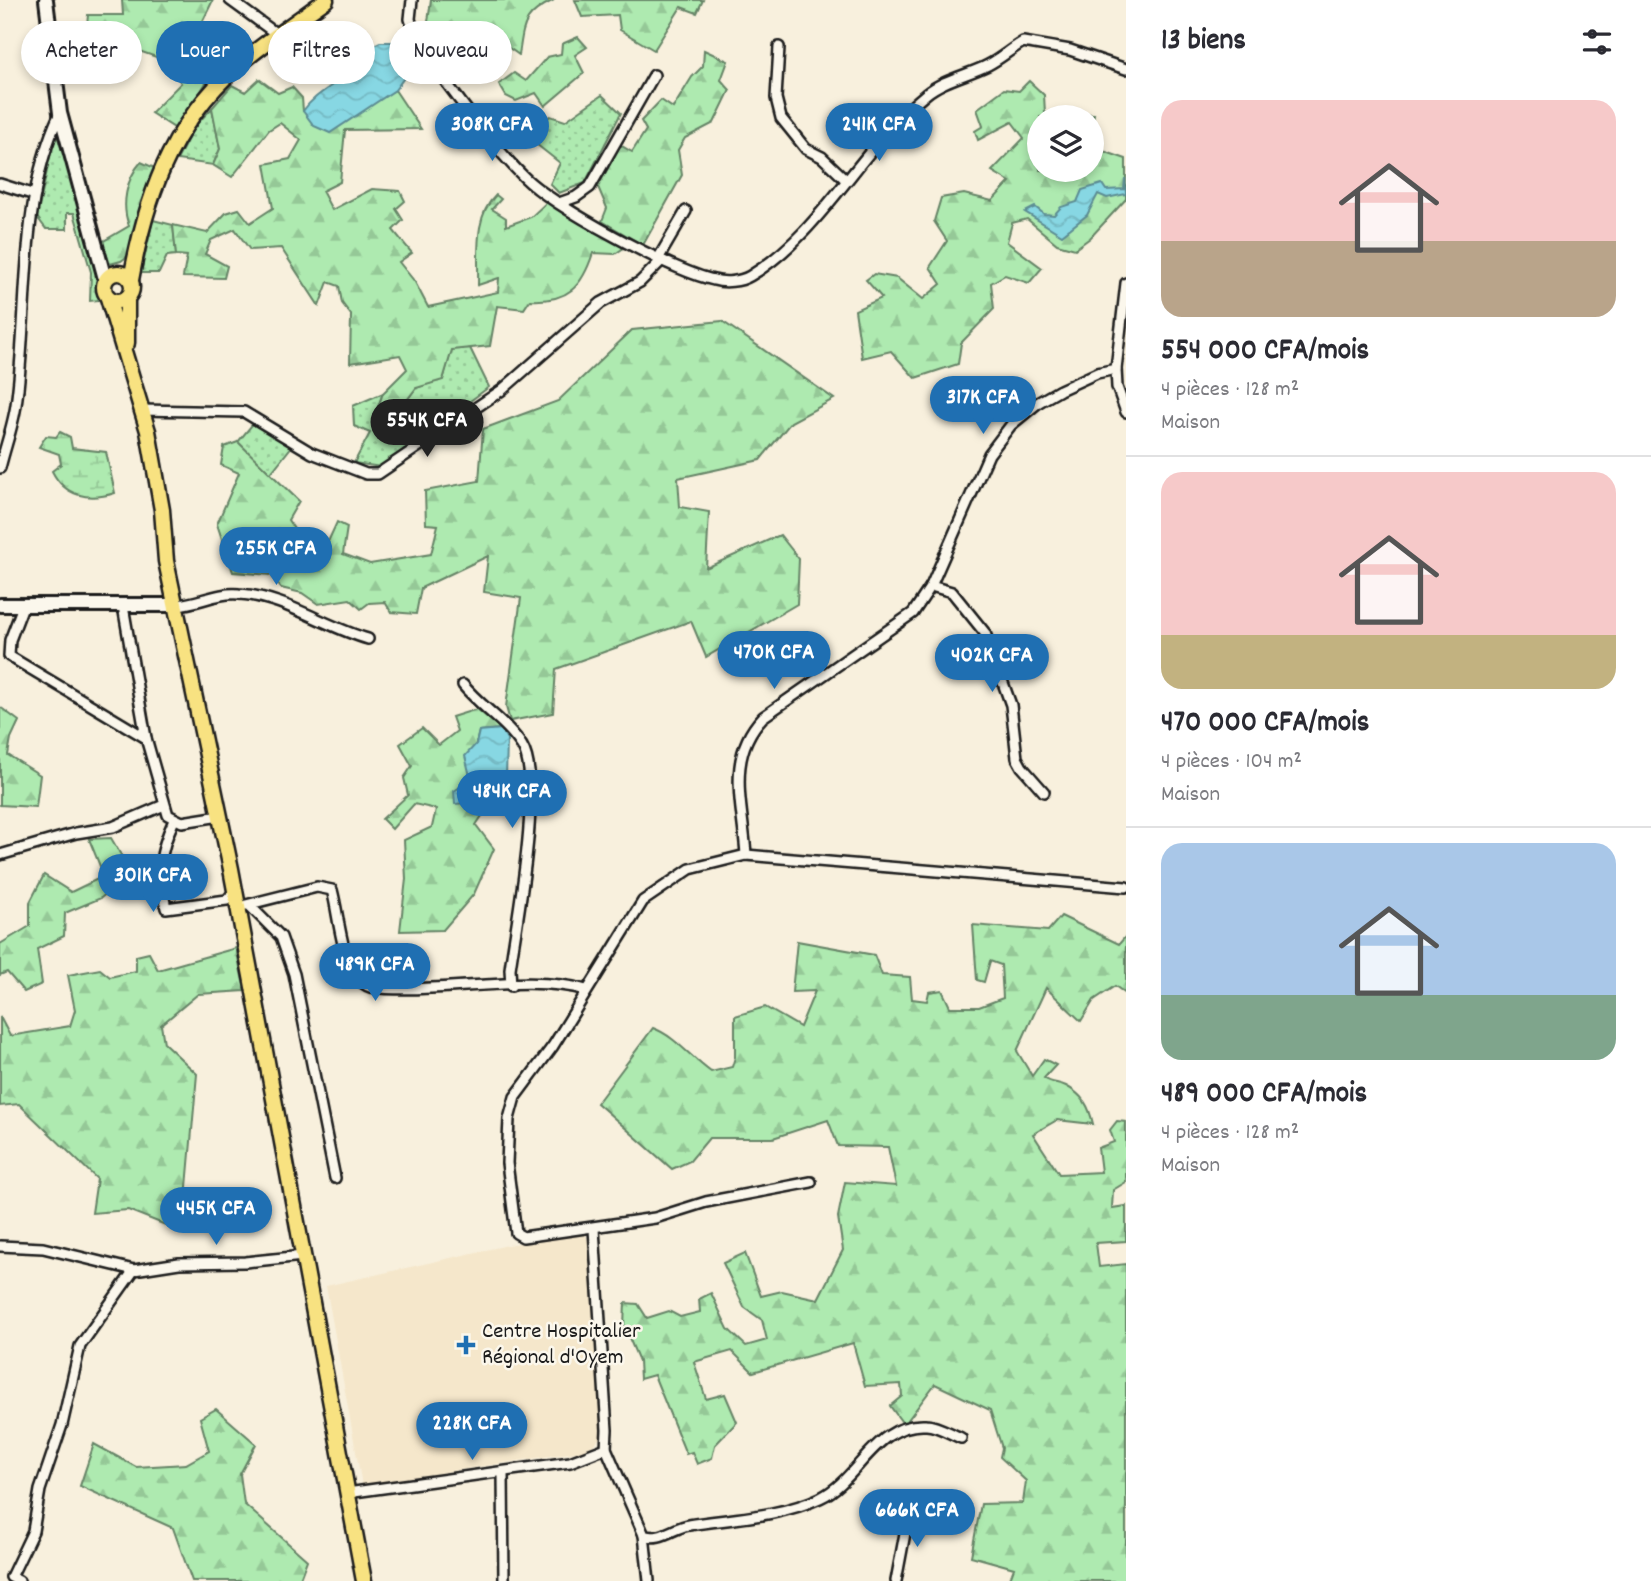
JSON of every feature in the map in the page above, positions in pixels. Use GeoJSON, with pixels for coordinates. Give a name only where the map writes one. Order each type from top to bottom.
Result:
{"type":"FeatureCollection","features":[{"type":"Feature","properties":{"kind":"main road"},"geometry":{"type":"LineString","coordinates":[[297,21],[326,0]]}},
{"type":"Feature","properties":{"kind":"main road"},"geometry":{"type":"LineString","coordinates":[[108,298],[121,301],[131,293],[131,280],[148,199],[177,138],[219,86],[250,55],[268,42]]}},
{"type":"Feature","properties":{"kind":"main road"},"geometry":{"type":"LineString","coordinates":[[131,280],[115,272],[105,279],[105,293],[148,431],[161,499],[163,542],[235,891],[243,906],[303,1256],[364,1581]]}},
{"type":"Feature","properties":{"kind":"main road"},"geometry":{"type":"LineString","coordinates":[[127,298],[127,362]]}},
{"type":"Feature","properties":{"kind":"street"},"geometry":{"type":"LineString","coordinates":[[46,0],[60,113],[105,279]]}},
{"type":"Feature","properties":{"kind":"street"},"geometry":{"type":"LineString","coordinates":[[230,0],[268,28]]}},
{"type":"Feature","properties":{"kind":"street"},"geometry":{"type":"LineString","coordinates":[[412,0],[410,19],[418,45],[525,178],[559,203],[659,260],[714,281],[735,281],[748,277],[788,245],[824,209],[845,180],[926,94],[940,85],[991,64],[1023,42],[1070,50],[1126,69]]}},
{"type":"Feature","properties":{"kind":"street"},"geometry":{"type":"LineString","coordinates":[[779,47],[776,98],[782,118],[806,149],[822,157],[845,180]]}},
{"type":"Feature","properties":{"kind":"street"},"geometry":{"type":"LineString","coordinates":[[559,203],[576,197],[590,187],[654,75]]}},
{"type":"Feature","properties":{"kind":"street"},"geometry":{"type":"LineString","coordinates":[[0,468],[16,405],[26,249],[35,195],[49,140],[60,113]]}},
{"type":"Feature","properties":{"kind":"street"},"geometry":{"type":"LineString","coordinates":[[0,184],[35,195]]}},
{"type":"Feature","properties":{"kind":"street"},"geometry":{"type":"LineString","coordinates":[[140,410],[244,412],[312,453],[366,474],[377,474],[502,390],[601,303],[640,282],[659,260],[686,211]]}},
{"type":"Feature","properties":{"kind":"street"},"geometry":{"type":"LineString","coordinates":[[1126,283],[1116,369],[1117,387],[1126,412]]}},
{"type":"Feature","properties":{"kind":"street"},"geometry":{"type":"LineString","coordinates":[[746,855],[739,770],[747,737],[764,717],[913,613],[931,586],[989,454],[1003,433],[1039,402],[1080,380],[1116,369]]}},
{"type":"Feature","properties":{"kind":"street"},"geometry":{"type":"LineString","coordinates":[[931,586],[953,592],[985,633],[1011,705],[1017,758],[1044,792]]}},
{"type":"Feature","properties":{"kind":"street"},"geometry":{"type":"LineString","coordinates":[[0,605],[176,605],[193,604],[207,597],[240,594],[282,604],[319,622],[368,639]]}},
{"type":"Feature","properties":{"kind":"street"},"geometry":{"type":"LineString","coordinates":[[23,606],[10,640],[9,656],[146,738]]}},
{"type":"Feature","properties":{"kind":"street"},"geometry":{"type":"LineString","coordinates":[[123,606],[146,738],[164,805],[174,820]]}},
{"type":"Feature","properties":{"kind":"street"},"geometry":{"type":"LineString","coordinates":[[463,685],[522,745],[528,762],[529,818],[510,969],[511,986]]}},
{"type":"Feature","properties":{"kind":"street"},"geometry":{"type":"LineString","coordinates":[[0,855],[76,832],[113,827],[164,805]]}},
{"type":"Feature","properties":{"kind":"street"},"geometry":{"type":"LineString","coordinates":[[174,820],[196,822],[220,816]]}},
{"type":"Feature","properties":{"kind":"street"},"geometry":{"type":"LineString","coordinates":[[174,820],[163,843],[159,866],[166,908],[227,900],[235,891]]}},
{"type":"Feature","properties":{"kind":"street"},"geometry":{"type":"LineString","coordinates":[[811,1182],[706,1202],[672,1214],[593,1229],[523,1237],[516,1233],[507,1163],[509,1119],[514,1097],[553,1046],[633,913],[652,894],[690,869],[746,855],[1126,887]]}},
{"type":"Feature","properties":{"kind":"street"},"geometry":{"type":"LineString","coordinates":[[243,906],[317,887],[332,890],[351,972],[361,984],[370,987],[450,989],[563,986],[586,990]]}},
{"type":"Feature","properties":{"kind":"street"},"geometry":{"type":"LineString","coordinates":[[243,906],[281,937],[293,974],[335,1178]]}},
{"type":"Feature","properties":{"kind":"street"},"geometry":{"type":"LineString","coordinates":[[593,1229],[606,1448],[644,1535],[649,1581]]}},
{"type":"Feature","properties":{"kind":"street"},"geometry":{"type":"LineString","coordinates":[[0,1246],[43,1248],[134,1270],[179,1263],[245,1262],[303,1256]]}},
{"type":"Feature","properties":{"kind":"street"},"geometry":{"type":"LineString","coordinates":[[19,1581],[11,1577],[33,1531],[40,1490],[62,1426],[80,1346],[134,1270]]}},
{"type":"Feature","properties":{"kind":"street"},"geometry":{"type":"LineString","coordinates":[[644,1535],[657,1537],[682,1526],[799,1507],[836,1490],[873,1447],[899,1431],[927,1425],[961,1438]]}},
{"type":"Feature","properties":{"kind":"street"},"geometry":{"type":"LineString","coordinates":[[347,1493],[570,1462],[606,1448]]}},
{"type":"Feature","properties":{"kind":"street"},"geometry":{"type":"LineString","coordinates":[[503,1473],[504,1581]]}},
{"type":"Feature","properties":{"kind":"street"},"geometry":{"type":"LineString","coordinates":[[896,1581],[909,1512]]}},
{"type":"Feature","properties":{"kind":"shaded area","name":"Centre Hospitalier Régional d'Oyem"},"geometry":{"type":"Polygon","coordinates":[[[585,1232],[588,1241],[602,1436],[588,1450],[362,1485],[326,1286],[508,1245],[585,1232]]]}},
{"type":"Feature","properties":{"kind":"green space"},"geometry":{"type":"Polygon","coordinates":[[[122,0],[213,0],[203,21],[156,21],[156,57],[142,52],[142,21],[87,21],[88,15],[123,15],[122,0]]]}},
{"type":"Feature","properties":{"kind":"green space"},"geometry":{"type":"Polygon","coordinates":[[[431,0],[554,0],[536,10],[527,21],[519,55],[512,50],[512,21],[428,21],[431,0]]]}},
{"type":"Feature","properties":{"kind":"green space"},"geometry":{"type":"Polygon","coordinates":[[[575,0],[703,0],[697,13],[681,7],[654,50],[620,30],[618,15],[582,17],[575,0]]]}},
{"type":"Feature","properties":{"kind":"green space"},"geometry":{"type":"Polygon","coordinates":[[[578,37],[587,47],[575,55],[584,73],[545,106],[536,93],[516,101],[506,96],[499,84],[512,84],[514,73],[526,81],[547,57],[561,54],[562,44],[578,37]]]}},
{"type":"Feature","properties":{"kind":"green space"},"geometry":{"type":"Polygon","coordinates":[[[704,50],[728,61],[721,80],[730,90],[714,123],[685,138],[678,150],[682,175],[643,245],[602,221],[607,208],[598,187],[620,145],[632,152],[646,130],[641,121],[661,100],[673,108],[692,77],[703,66],[704,50]]]}},
{"type":"Feature","properties":{"kind":"green space"},"geometry":{"type":"Polygon","coordinates":[[[259,79],[278,93],[292,87],[302,98],[303,111],[379,98],[395,90],[421,129],[345,130],[340,182],[322,191],[332,210],[372,189],[400,191],[405,201],[396,209],[403,220],[393,230],[412,253],[399,262],[415,282],[428,307],[498,292],[499,278],[478,285],[480,225],[496,195],[501,199],[492,209],[506,218],[506,226],[531,217],[548,201],[625,247],[615,254],[593,253],[584,275],[572,290],[564,295],[530,300],[524,309],[497,306],[490,346],[452,350],[443,380],[416,388],[404,404],[377,410],[383,393],[407,369],[400,355],[350,363],[351,315],[342,303],[339,286],[328,282],[319,306],[281,248],[250,250],[235,229],[211,240],[205,254],[227,266],[224,278],[183,277],[187,256],[176,255],[173,225],[207,233],[226,213],[239,209],[250,223],[273,208],[265,164],[290,159],[301,140],[280,123],[269,130],[232,177],[213,165],[220,149],[212,108],[232,85],[245,92],[259,79]]]}},
{"type":"Feature","properties":{"kind":"green space"},"geometry":{"type":"Polygon","coordinates":[[[1029,81],[1044,95],[1045,105],[1027,105],[1027,182],[1104,182],[1104,151],[1126,159],[1126,199],[1090,238],[1075,249],[1057,244],[1027,219],[1012,223],[1007,242],[1042,268],[1029,283],[1005,275],[991,283],[994,309],[961,343],[958,364],[915,378],[891,351],[862,358],[855,310],[882,298],[866,280],[874,274],[897,278],[923,299],[941,284],[930,267],[947,241],[934,221],[941,198],[964,194],[992,201],[1010,182],[992,171],[1024,138],[1012,122],[978,140],[975,131],[983,126],[977,109],[1004,89],[1019,91],[1029,81]]]}},
{"type":"Feature","properties":{"kind":"green space"},"geometry":{"type":"Polygon","coordinates":[[[180,84],[205,84],[176,129],[151,113],[180,84]]]}},
{"type":"Feature","properties":{"kind":"green space"},"geometry":{"type":"Polygon","coordinates":[[[602,95],[621,113],[585,183],[559,193],[550,184],[560,163],[527,137],[550,116],[565,121],[602,95]]]}},
{"type":"Feature","properties":{"kind":"green space"},"geometry":{"type":"Polygon","coordinates":[[[212,108],[220,149],[213,165],[177,160],[194,127],[212,108]]]}},
{"type":"Feature","properties":{"kind":"green space"},"geometry":{"type":"Polygon","coordinates":[[[54,138],[58,138],[109,299],[90,301],[91,272],[74,213],[67,213],[67,229],[46,229],[37,217],[54,138]]]}},
{"type":"Feature","properties":{"kind":"green space"},"geometry":{"type":"Polygon","coordinates":[[[141,162],[157,169],[133,252],[121,261],[110,264],[102,242],[129,226],[125,210],[126,192],[141,162]]]}},
{"type":"Feature","properties":{"kind":"green space"},"geometry":{"type":"Polygon","coordinates":[[[153,220],[173,225],[176,255],[167,256],[159,273],[141,273],[153,220]]]}},
{"type":"Feature","properties":{"kind":"green space"},"geometry":{"type":"Polygon","coordinates":[[[722,321],[834,399],[791,422],[760,460],[678,478],[680,507],[709,512],[706,568],[780,535],[799,559],[797,604],[706,657],[691,621],[556,669],[553,713],[510,721],[506,707],[521,598],[484,592],[488,556],[421,588],[416,614],[391,612],[385,602],[369,603],[361,609],[350,599],[318,604],[302,593],[281,588],[271,575],[233,572],[217,524],[239,473],[221,465],[224,447],[238,442],[299,501],[288,520],[302,541],[327,544],[337,522],[347,527],[343,554],[370,564],[431,554],[438,525],[426,524],[425,491],[479,481],[483,429],[558,401],[632,330],[722,321]]]}},
{"type":"Feature","properties":{"kind":"green space"},"geometry":{"type":"Polygon","coordinates":[[[470,348],[489,387],[381,467],[354,463],[370,433],[354,426],[353,406],[383,393],[377,410],[404,404],[416,388],[443,379],[452,349],[470,348]]]}},
{"type":"Feature","properties":{"kind":"green space"},"geometry":{"type":"Polygon","coordinates":[[[255,421],[292,446],[270,474],[238,442],[255,421]]]}},
{"type":"Feature","properties":{"kind":"green space"},"geometry":{"type":"Polygon","coordinates":[[[60,432],[70,437],[72,448],[106,452],[115,493],[96,497],[79,495],[57,480],[52,471],[61,464],[59,454],[39,447],[46,436],[56,437],[60,432]]]}},
{"type":"Feature","properties":{"kind":"green space"},"geometry":{"type":"Polygon","coordinates":[[[0,707],[19,721],[11,738],[8,755],[40,775],[36,807],[0,805],[0,707]]]}},
{"type":"Feature","properties":{"kind":"green space"},"geometry":{"type":"Polygon","coordinates":[[[477,709],[501,729],[479,731],[476,743],[484,791],[506,780],[476,825],[494,849],[474,894],[443,930],[400,931],[406,879],[404,840],[432,827],[436,809],[414,804],[392,829],[382,819],[408,795],[404,778],[412,766],[400,744],[422,728],[439,745],[457,731],[452,717],[477,709]]]}},
{"type":"Feature","properties":{"kind":"green space"},"geometry":{"type":"Polygon","coordinates":[[[111,838],[131,872],[101,898],[65,913],[64,936],[37,949],[42,984],[24,992],[7,972],[0,975],[0,944],[30,926],[30,902],[44,875],[71,892],[104,876],[89,839],[111,838]]]}},
{"type":"Feature","properties":{"kind":"green space"},"geometry":{"type":"Polygon","coordinates":[[[1061,916],[1119,944],[1126,936],[1126,994],[1115,986],[1094,1000],[1081,1021],[1046,988],[1017,1051],[1032,1076],[1044,1059],[1056,1065],[1044,1078],[1072,1089],[1081,1097],[1089,1112],[1093,1124],[1057,1120],[1033,1134],[1059,1174],[1101,1172],[1098,1148],[1114,1142],[1110,1130],[1117,1121],[1126,1122],[1126,1182],[1113,1190],[1112,1208],[1126,1206],[1126,1241],[1096,1243],[1099,1267],[1126,1264],[1126,1581],[1009,1581],[1014,1568],[971,1556],[981,1504],[1023,1503],[1026,1481],[1000,1457],[1002,1448],[990,1410],[935,1384],[904,1425],[890,1406],[902,1396],[901,1384],[865,1386],[853,1343],[753,1372],[732,1351],[694,1362],[706,1399],[725,1394],[737,1422],[715,1445],[712,1458],[697,1464],[692,1452],[686,1454],[654,1375],[640,1379],[639,1361],[624,1326],[625,1303],[638,1304],[647,1318],[669,1311],[680,1317],[700,1312],[699,1299],[711,1293],[728,1329],[746,1346],[767,1340],[762,1320],[744,1307],[723,1263],[745,1253],[761,1296],[782,1291],[818,1299],[843,1250],[838,1217],[845,1182],[896,1186],[888,1147],[838,1146],[828,1120],[773,1138],[709,1138],[690,1161],[672,1169],[597,1103],[653,1028],[676,1042],[711,1072],[732,1067],[735,1057],[735,1016],[765,1007],[800,1027],[815,991],[792,992],[797,941],[874,955],[882,975],[910,977],[912,999],[927,1001],[929,992],[942,990],[950,1007],[979,1007],[1003,998],[1001,965],[990,961],[984,982],[977,980],[973,925],[1048,931],[1061,916]]]}},
{"type":"Feature","properties":{"kind":"green space"},"geometry":{"type":"Polygon","coordinates":[[[236,948],[245,991],[198,994],[161,1025],[164,1043],[197,1074],[183,1232],[128,1210],[92,1213],[97,1179],[19,1104],[0,1106],[0,1017],[10,1036],[70,1026],[75,1010],[68,975],[100,969],[110,977],[136,971],[136,956],[149,953],[158,970],[236,948]]]}},
{"type":"Feature","properties":{"kind":"green space"},"geometry":{"type":"Polygon","coordinates":[[[216,1409],[256,1444],[240,1474],[244,1504],[307,1560],[299,1581],[192,1581],[173,1528],[80,1486],[94,1444],[136,1467],[186,1464],[209,1451],[200,1418],[216,1409]]]}},
{"type":"Feature","properties":{"kind":"water"},"geometry":{"type":"Polygon","coordinates":[[[389,42],[389,84],[399,84],[395,90],[330,133],[314,126],[303,111],[333,84],[375,84],[375,44],[389,42]]]}},
{"type":"Feature","properties":{"kind":"water"},"geometry":{"type":"Polygon","coordinates":[[[1125,178],[1126,194],[1107,198],[1098,194],[1087,215],[1062,235],[1025,212],[1035,207],[1044,214],[1054,215],[1061,207],[1077,202],[1082,190],[1102,184],[1106,190],[1124,189],[1125,178]]]}},
{"type":"Feature","properties":{"kind":"water"},"geometry":{"type":"Polygon","coordinates":[[[501,729],[507,739],[506,780],[484,791],[479,802],[455,804],[454,791],[471,780],[465,756],[476,744],[479,731],[501,729]]]}},
{"type":"Feature","properties":{"kind":"place","name":"Centre Hospitalier Régional d'Oyem"},"geometry":{"type":"Point","coordinates":[466,1345]}}]}
